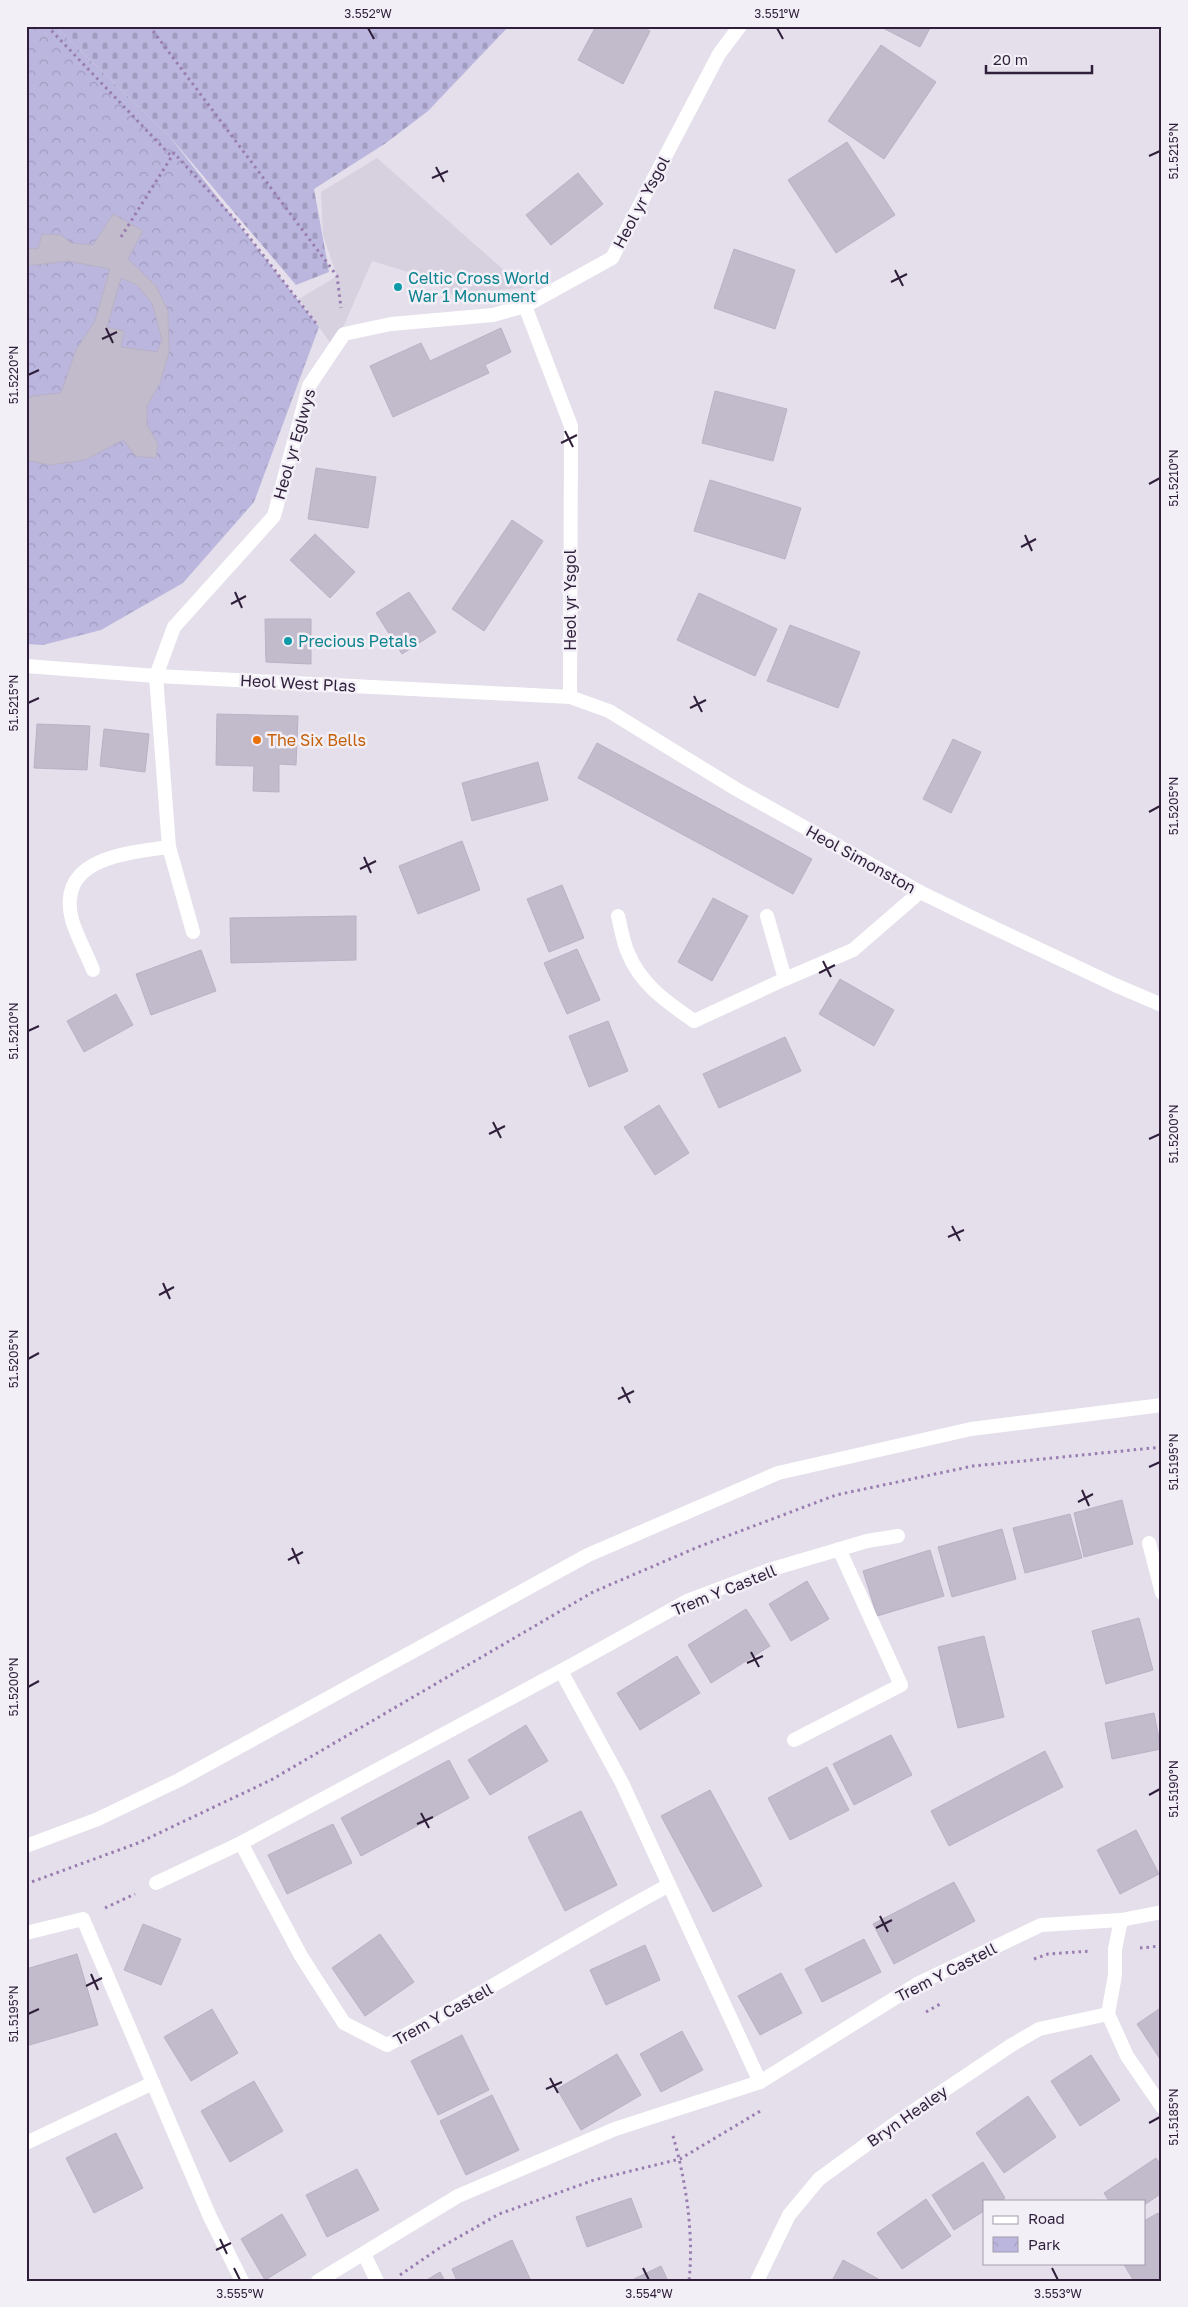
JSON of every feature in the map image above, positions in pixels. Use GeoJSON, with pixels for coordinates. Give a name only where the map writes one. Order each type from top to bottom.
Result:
{"type":"FeatureCollection","features":[{"type":"Feature","properties":{"kind":"street","name":"Heol yr Ysgol"},"geometry":{"type":"LineString","coordinates":[[570,697],[571,426],[525,306],[612,258],[719,54],[740,26]]}},
{"type":"Feature","properties":{"kind":"street"},"geometry":{"type":"LineString","coordinates":[[344,334],[391,324],[493,315],[525,306]]}},
{"type":"Feature","properties":{"kind":"street","name":"Heol yr Eglwys"},"geometry":{"type":"LineString","coordinates":[[156,676],[174,627],[274,516],[308,386],[344,334]]}},
{"type":"Feature","properties":{"kind":"street","name":"Heol West Plas"},"geometry":{"type":"LineString","coordinates":[[26,666],[156,676],[570,697]]}},
{"type":"Feature","properties":{"kind":"street"},"geometry":{"type":"LineString","coordinates":[[156,676],[169,847],[193,932]]}},
{"type":"Feature","properties":{"kind":"street","name":"Heol Simonston"},"geometry":{"type":"LineString","coordinates":[[570,697],[609,711],[736,789],[920,892],[1116,986],[1162,1005]]}},
{"type":"Feature","properties":{"kind":"street"},"geometry":{"type":"LineString","coordinates":[[93,970],[72,921],[70,903],[72,889],[82,871],[125,853],[169,847]]}},
{"type":"Feature","properties":{"kind":"street"},"geometry":{"type":"LineString","coordinates":[[618,916],[627,952],[639,975],[652,990],[694,1021],[853,950],[920,892]]}},
{"type":"Feature","properties":{"kind":"street"},"geometry":{"type":"LineString","coordinates":[[767,916],[785,979]]}},
{"type":"Feature","properties":{"kind":"street"},"geometry":{"type":"LineString","coordinates":[[26,1846],[98,1819],[179,1780],[588,1555],[778,1473],[971,1429],[1162,1405]]}},
{"type":"Feature","properties":{"kind":"street","name":"Trem Y Castell"},"geometry":{"type":"LineString","coordinates":[[156,1884],[242,1843],[688,1601],[769,1570],[867,1541],[898,1536]]}},
{"type":"Feature","properties":{"kind":"street"},"geometry":{"type":"LineString","coordinates":[[1149,1543],[1162,1593]]}},
{"type":"Feature","properties":{"kind":"street"},"geometry":{"type":"LineString","coordinates":[[794,1740],[901,1686],[839,1549]]}},
{"type":"Feature","properties":{"kind":"street"},"geometry":{"type":"LineString","coordinates":[[561,1671],[622,1783],[760,2082]]}},
{"type":"Feature","properties":{"kind":"street","name":"Trem Y Castell"},"geometry":{"type":"LineString","coordinates":[[242,1843],[300,1956],[344,2023],[387,2045],[465,2003],[588,1928],[669,1885]]}},
{"type":"Feature","properties":{"kind":"street","name":"Trem Y Castell"},"geometry":{"type":"LineString","coordinates":[[318,2281],[458,2196],[614,2129],[760,2082],[918,1983],[1041,1925],[1121,1920],[1162,1912]]}},
{"type":"Feature","properties":{"kind":"street"},"geometry":{"type":"LineString","coordinates":[[26,1933],[83,1919],[210,2217],[242,2281]]}},
{"type":"Feature","properties":{"kind":"street"},"geometry":{"type":"LineString","coordinates":[[1121,1920],[1115,1949],[1115,1975],[1108,2014],[1127,2056],[1162,2107]]}},
{"type":"Feature","properties":{"kind":"street","name":"Bryn Healey"},"geometry":{"type":"LineString","coordinates":[[757,2281],[789,2215],[819,2179],[1010,2046],[1039,2030],[1108,2014]]}},
{"type":"Feature","properties":{"kind":"street"},"geometry":{"type":"LineString","coordinates":[[26,2143],[153,2083]]}},
{"type":"Feature","properties":{"kind":"street"},"geometry":{"type":"LineString","coordinates":[[364,2254],[377,2281]]}},
{"type":"Feature","properties":{"kind":"path"},"geometry":{"type":"LineString","coordinates":[[47,26],[172,157]]}},
{"type":"Feature","properties":{"kind":"path"},"geometry":{"type":"LineString","coordinates":[[153,30],[337,276],[344,334]]}},
{"type":"Feature","properties":{"kind":"path"},"geometry":{"type":"LineString","coordinates":[[121,237],[174,153],[239,224],[299,299],[334,348]]}},
{"type":"Feature","properties":{"kind":"path"},"geometry":{"type":"LineString","coordinates":[[83,1919],[156,1884]]}},
{"type":"Feature","properties":{"kind":"path"},"geometry":{"type":"LineString","coordinates":[[666,2112],[680,2159],[692,2253],[689,2281]]}},
{"type":"Feature","properties":{"kind":"shaded area"},"geometry":{"type":"Polygon","coordinates":[[[377,158],[524,288],[482,291],[455,296],[418,275],[372,261],[334,348],[299,299],[337,276],[323,235],[321,192],[377,158]]]}},
{"type":"Feature","properties":{"kind":"green space"},"geometry":{"type":"Polygon","coordinates":[[[26,26],[55,26],[170,137],[319,327],[254,502],[183,583],[101,630],[43,645],[26,644],[26,26]]]}},
{"type":"Feature","properties":{"kind":"green space"},"geometry":{"type":"Polygon","coordinates":[[[55,26],[509,26],[428,111],[386,143],[314,189],[329,272],[296,285],[170,137],[55,26]]]}},
{"type":"Feature","properties":{"kind":"building"},"geometry":{"type":"Polygon","coordinates":[[[596,26],[641,26],[650,31],[623,84],[578,60],[596,26]]]}},
{"type":"Feature","properties":{"kind":"building"},"geometry":{"type":"Polygon","coordinates":[[[879,26],[931,26],[920,47],[879,26]]]}},
{"type":"Feature","properties":{"kind":"building"},"geometry":{"type":"Polygon","coordinates":[[[881,45],[936,82],[884,159],[828,121],[881,45]]]}},
{"type":"Feature","properties":{"kind":"building"},"geometry":{"type":"Polygon","coordinates":[[[847,142],[895,215],[836,253],[788,180],[847,142]]]}},
{"type":"Feature","properties":{"kind":"building"},"geometry":{"type":"Polygon","coordinates":[[[578,173],[603,204],[551,245],[526,215],[578,173]]]}},
{"type":"Feature","properties":{"kind":"building"},"geometry":{"type":"Polygon","coordinates":[[[113,214],[143,231],[128,259],[156,286],[168,311],[169,352],[160,383],[147,406],[147,425],[158,444],[156,458],[136,456],[123,440],[85,460],[50,465],[26,460],[26,400],[33,396],[61,393],[76,350],[95,321],[110,269],[68,261],[26,266],[26,248],[38,249],[42,234],[61,235],[71,243],[93,245],[113,214]],[[121,278],[107,327],[124,331],[121,347],[157,352],[162,340],[152,303],[137,285],[121,278]]]}},
{"type":"Feature","properties":{"kind":"building"},"geometry":{"type":"Polygon","coordinates":[[[734,249],[795,270],[775,329],[714,308],[734,249]]]}},
{"type":"Feature","properties":{"kind":"building"},"geometry":{"type":"Polygon","coordinates":[[[501,328],[511,352],[485,365],[489,373],[393,417],[370,366],[421,343],[430,361],[501,328]]]}},
{"type":"Feature","properties":{"kind":"building"},"geometry":{"type":"Polygon","coordinates":[[[715,391],[787,409],[773,461],[702,443],[715,391]]]}},
{"type":"Feature","properties":{"kind":"building"},"geometry":{"type":"Polygon","coordinates":[[[316,468],[376,477],[368,528],[308,519],[316,468]]]}},
{"type":"Feature","properties":{"kind":"building"},"geometry":{"type":"Polygon","coordinates":[[[710,480],[801,508],[785,559],[694,531],[710,480]]]}},
{"type":"Feature","properties":{"kind":"building"},"geometry":{"type":"Polygon","coordinates":[[[512,520],[543,541],[484,631],[452,609],[512,520]]]}},
{"type":"Feature","properties":{"kind":"building"},"geometry":{"type":"Polygon","coordinates":[[[315,534],[355,572],[330,598],[290,560],[315,534]]]}},
{"type":"Feature","properties":{"kind":"building"},"geometry":{"type":"Polygon","coordinates":[[[409,592],[436,632],[402,654],[376,613],[409,592]]]}},
{"type":"Feature","properties":{"kind":"building"},"geometry":{"type":"Polygon","coordinates":[[[699,593],[777,629],[755,676],[677,640],[699,593]]]}},
{"type":"Feature","properties":{"kind":"building","name":"Precious Petals"},"geometry":{"type":"Polygon","coordinates":[[[265,619],[311,619],[311,664],[266,662],[265,619]]]}},
{"type":"Feature","properties":{"kind":"building"},"geometry":{"type":"Polygon","coordinates":[[[790,625],[860,652],[838,708],[767,681],[790,625]]]}},
{"type":"Feature","properties":{"kind":"building","name":"The Six Bells"},"geometry":{"type":"Polygon","coordinates":[[[217,714],[298,716],[296,765],[279,764],[279,792],[253,791],[254,766],[216,765],[217,714]]]}},
{"type":"Feature","properties":{"kind":"building"},"geometry":{"type":"Polygon","coordinates":[[[37,724],[90,726],[87,770],[34,768],[37,724]]]}},
{"type":"Feature","properties":{"kind":"building"},"geometry":{"type":"Polygon","coordinates":[[[104,729],[149,734],[145,772],[100,766],[104,729]]]}},
{"type":"Feature","properties":{"kind":"building"},"geometry":{"type":"Polygon","coordinates":[[[953,739],[981,752],[951,813],[923,799],[953,739]]]}},
{"type":"Feature","properties":{"kind":"building"},"geometry":{"type":"Polygon","coordinates":[[[597,743],[812,859],[793,894],[578,778],[597,743]]]}},
{"type":"Feature","properties":{"kind":"building"},"geometry":{"type":"Polygon","coordinates":[[[538,762],[548,800],[472,821],[462,783],[538,762]]]}},
{"type":"Feature","properties":{"kind":"building"},"geometry":{"type":"Polygon","coordinates":[[[462,841],[480,890],[418,914],[399,866],[462,841]]]}},
{"type":"Feature","properties":{"kind":"building"},"geometry":{"type":"Polygon","coordinates":[[[562,885],[584,938],[549,952],[527,899],[562,885]]]}},
{"type":"Feature","properties":{"kind":"building"},"geometry":{"type":"Polygon","coordinates":[[[713,898],[748,916],[712,981],[678,962],[713,898]]]}},
{"type":"Feature","properties":{"kind":"building"},"geometry":{"type":"Polygon","coordinates":[[[356,916],[356,960],[231,963],[230,918],[356,916]]]}},
{"type":"Feature","properties":{"kind":"building"},"geometry":{"type":"Polygon","coordinates":[[[577,949],[600,1000],[567,1014],[544,963],[577,949]]]}},
{"type":"Feature","properties":{"kind":"building"},"geometry":{"type":"Polygon","coordinates":[[[201,950],[216,991],[151,1015],[136,974],[201,950]]]}},
{"type":"Feature","properties":{"kind":"building"},"geometry":{"type":"Polygon","coordinates":[[[840,979],[894,1010],[874,1046],[819,1014],[840,979]]]}},
{"type":"Feature","properties":{"kind":"building"},"geometry":{"type":"Polygon","coordinates":[[[116,994],[133,1025],[84,1052],[67,1021],[116,994]]]}},
{"type":"Feature","properties":{"kind":"building"},"geometry":{"type":"Polygon","coordinates":[[[608,1021],[628,1071],[589,1087],[569,1036],[608,1021]]]}},
{"type":"Feature","properties":{"kind":"building"},"geometry":{"type":"Polygon","coordinates":[[[785,1037],[801,1071],[719,1108],[703,1074],[785,1037]]]}},
{"type":"Feature","properties":{"kind":"building"},"geometry":{"type":"Polygon","coordinates":[[[659,1105],[689,1153],[655,1175],[624,1127],[659,1105]]]}},
{"type":"Feature","properties":{"kind":"building"},"geometry":{"type":"Polygon","coordinates":[[[1122,1500],[1133,1544],[1084,1557],[1074,1513],[1122,1500]]]}},
{"type":"Feature","properties":{"kind":"building"},"geometry":{"type":"Polygon","coordinates":[[[1070,1514],[1082,1558],[1025,1573],[1013,1528],[1070,1514]]]}},
{"type":"Feature","properties":{"kind":"building"},"geometry":{"type":"Polygon","coordinates":[[[1002,1529],[1016,1579],[952,1597],[938,1547],[1002,1529]]]}},
{"type":"Feature","properties":{"kind":"building"},"geometry":{"type":"Polygon","coordinates":[[[930,1550],[944,1596],[877,1616],[863,1571],[930,1550]]]}},
{"type":"Feature","properties":{"kind":"building"},"geometry":{"type":"Polygon","coordinates":[[[807,1581],[829,1619],[791,1641],[769,1604],[807,1581]]]}},
{"type":"Feature","properties":{"kind":"building"},"geometry":{"type":"Polygon","coordinates":[[[746,1609],[770,1646],[711,1683],[688,1645],[746,1609]]]}},
{"type":"Feature","properties":{"kind":"building"},"geometry":{"type":"Polygon","coordinates":[[[1139,1618],[1153,1670],[1106,1684],[1092,1631],[1139,1618]]]}},
{"type":"Feature","properties":{"kind":"building"},"geometry":{"type":"Polygon","coordinates":[[[984,1636],[1004,1717],[958,1728],[938,1647],[984,1636]]]}},
{"type":"Feature","properties":{"kind":"building"},"geometry":{"type":"Polygon","coordinates":[[[677,1656],[700,1693],[640,1730],[617,1693],[677,1656]]]}},
{"type":"Feature","properties":{"kind":"building"},"geometry":{"type":"Polygon","coordinates":[[[1154,1713],[1161,1749],[1112,1759],[1105,1723],[1154,1713]]]}},
{"type":"Feature","properties":{"kind":"building"},"geometry":{"type":"Polygon","coordinates":[[[526,1725],[548,1761],[490,1795],[468,1760],[526,1725]]]}},
{"type":"Feature","properties":{"kind":"building"},"geometry":{"type":"Polygon","coordinates":[[[891,1735],[912,1775],[854,1805],[833,1764],[891,1735]]]}},
{"type":"Feature","properties":{"kind":"building"},"geometry":{"type":"Polygon","coordinates":[[[1045,1751],[1063,1787],[949,1846],[931,1811],[1045,1751]]]}},
{"type":"Feature","properties":{"kind":"building"},"geometry":{"type":"Polygon","coordinates":[[[449,1760],[469,1798],[361,1856],[341,1818],[449,1760]]]}},
{"type":"Feature","properties":{"kind":"building"},"geometry":{"type":"Polygon","coordinates":[[[827,1767],[849,1810],[790,1840],[768,1798],[827,1767]]]}},
{"type":"Feature","properties":{"kind":"building"},"geometry":{"type":"Polygon","coordinates":[[[710,1790],[762,1886],[713,1912],[661,1816],[710,1790]]]}},
{"type":"Feature","properties":{"kind":"building"},"geometry":{"type":"Polygon","coordinates":[[[581,1811],[617,1885],[565,1911],[528,1837],[581,1811]]]}},
{"type":"Feature","properties":{"kind":"building"},"geometry":{"type":"Polygon","coordinates":[[[333,1824],[352,1863],[287,1894],[268,1855],[333,1824]]]}},
{"type":"Feature","properties":{"kind":"building"},"geometry":{"type":"Polygon","coordinates":[[[1136,1830],[1159,1874],[1120,1894],[1097,1850],[1136,1830]]]}},
{"type":"Feature","properties":{"kind":"building"},"geometry":{"type":"Polygon","coordinates":[[[954,1882],[975,1921],[894,1964],[873,1924],[954,1882]]]}},
{"type":"Feature","properties":{"kind":"building"},"geometry":{"type":"Polygon","coordinates":[[[143,1924],[181,1939],[161,1985],[124,1970],[143,1924]]]}},
{"type":"Feature","properties":{"kind":"building"},"geometry":{"type":"Polygon","coordinates":[[[380,1934],[414,1982],[365,2016],[332,1968],[380,1934]]]}},
{"type":"Feature","properties":{"kind":"building"},"geometry":{"type":"Polygon","coordinates":[[[864,1939],[881,1972],[822,2002],[805,1969],[864,1939]]]}},
{"type":"Feature","properties":{"kind":"building"},"geometry":{"type":"Polygon","coordinates":[[[645,1945],[660,1980],[606,2005],[590,1970],[645,1945]]]}},
{"type":"Feature","properties":{"kind":"building"},"geometry":{"type":"Polygon","coordinates":[[[77,1954],[98,2025],[26,2046],[26,1969],[77,1954]]]}},
{"type":"Feature","properties":{"kind":"building"},"geometry":{"type":"Polygon","coordinates":[[[781,1973],[802,2013],[760,2035],[738,1996],[781,1973]]]}},
{"type":"Feature","properties":{"kind":"building"},"geometry":{"type":"Polygon","coordinates":[[[1162,2007],[1162,2062],[1137,2024],[1162,2007]]]}},
{"type":"Feature","properties":{"kind":"building"},"geometry":{"type":"Polygon","coordinates":[[[212,2009],[238,2053],[191,2081],[164,2037],[212,2009]]]}},
{"type":"Feature","properties":{"kind":"building"},"geometry":{"type":"Polygon","coordinates":[[[682,2031],[703,2070],[661,2092],[640,2054],[682,2031]]]}},
{"type":"Feature","properties":{"kind":"building"},"geometry":{"type":"Polygon","coordinates":[[[462,2035],[489,2090],[438,2115],[411,2061],[462,2035]]]}},
{"type":"Feature","properties":{"kind":"building"},"geometry":{"type":"Polygon","coordinates":[[[617,2054],[641,2095],[581,2130],[557,2089],[617,2054]]]}},
{"type":"Feature","properties":{"kind":"building"},"geometry":{"type":"Polygon","coordinates":[[[1091,2055],[1120,2100],[1080,2126],[1051,2081],[1091,2055]]]}},
{"type":"Feature","properties":{"kind":"building"},"geometry":{"type":"Polygon","coordinates":[[[254,2081],[283,2131],[230,2162],[201,2111],[254,2081]]]}},
{"type":"Feature","properties":{"kind":"building"},"geometry":{"type":"Polygon","coordinates":[[[492,2095],[519,2150],[466,2175],[440,2121],[492,2095]]]}},
{"type":"Feature","properties":{"kind":"building"},"geometry":{"type":"Polygon","coordinates":[[[1028,2096],[1056,2137],[1004,2173],[976,2133],[1028,2096]]]}},
{"type":"Feature","properties":{"kind":"building"},"geometry":{"type":"Polygon","coordinates":[[[116,2133],[143,2188],[94,2213],[66,2158],[116,2133]]]}},
{"type":"Feature","properties":{"kind":"building"},"geometry":{"type":"Polygon","coordinates":[[[1156,2158],[1162,2167],[1162,2193],[1146,2204],[1146,2200],[1108,2200],[1104,2193],[1156,2158]]]}},
{"type":"Feature","properties":{"kind":"building"},"geometry":{"type":"Polygon","coordinates":[[[983,2162],[1005,2198],[1002,2200],[983,2200],[983,2212],[954,2230],[932,2195],[983,2162]]]}},
{"type":"Feature","properties":{"kind":"building"},"geometry":{"type":"Polygon","coordinates":[[[357,2169],[379,2210],[327,2237],[306,2195],[357,2169]]]}},
{"type":"Feature","properties":{"kind":"building"},"geometry":{"type":"Polygon","coordinates":[[[631,2198],[642,2227],[587,2247],[576,2217],[631,2198]]]}},
{"type":"Feature","properties":{"kind":"building"},"geometry":{"type":"Polygon","coordinates":[[[926,2199],[951,2236],[902,2269],[877,2233],[926,2199]]]}},
{"type":"Feature","properties":{"kind":"building"},"geometry":{"type":"Polygon","coordinates":[[[1158,2213],[1162,2220],[1162,2281],[1134,2281],[1124,2264],[1146,2264],[1146,2220],[1158,2213]]]}},
{"type":"Feature","properties":{"kind":"building"},"geometry":{"type":"Polygon","coordinates":[[[282,2214],[306,2255],[265,2280],[241,2239],[282,2214]]]}},
{"type":"Feature","properties":{"kind":"building"},"geometry":{"type":"Polygon","coordinates":[[[512,2240],[531,2281],[457,2281],[452,2269],[512,2240]]]}},
{"type":"Feature","properties":{"kind":"building"},"geometry":{"type":"Polygon","coordinates":[[[843,2260],[882,2281],[832,2281],[843,2260]]]}},
{"type":"Feature","properties":{"kind":"building"},"geometry":{"type":"Polygon","coordinates":[[[661,2266],[668,2281],[630,2281],[661,2266]]]}},
{"type":"Feature","properties":{"kind":"building"},"geometry":{"type":"Polygon","coordinates":[[[440,2272],[445,2281],[425,2281],[440,2272]]]}},
{"type":"Feature","properties":{"kind":"place","name":"Celtic Cross World War 1 Monument"},"geometry":{"type":"Point","coordinates":[398,287]}},
{"type":"Feature","properties":{"kind":"place","name":"Precious Petals"},"geometry":{"type":"Point","coordinates":[288,641]}},
{"type":"Feature","properties":{"kind":"place","name":"The Six Bells"},"geometry":{"type":"Point","coordinates":[257,740]}}]}
